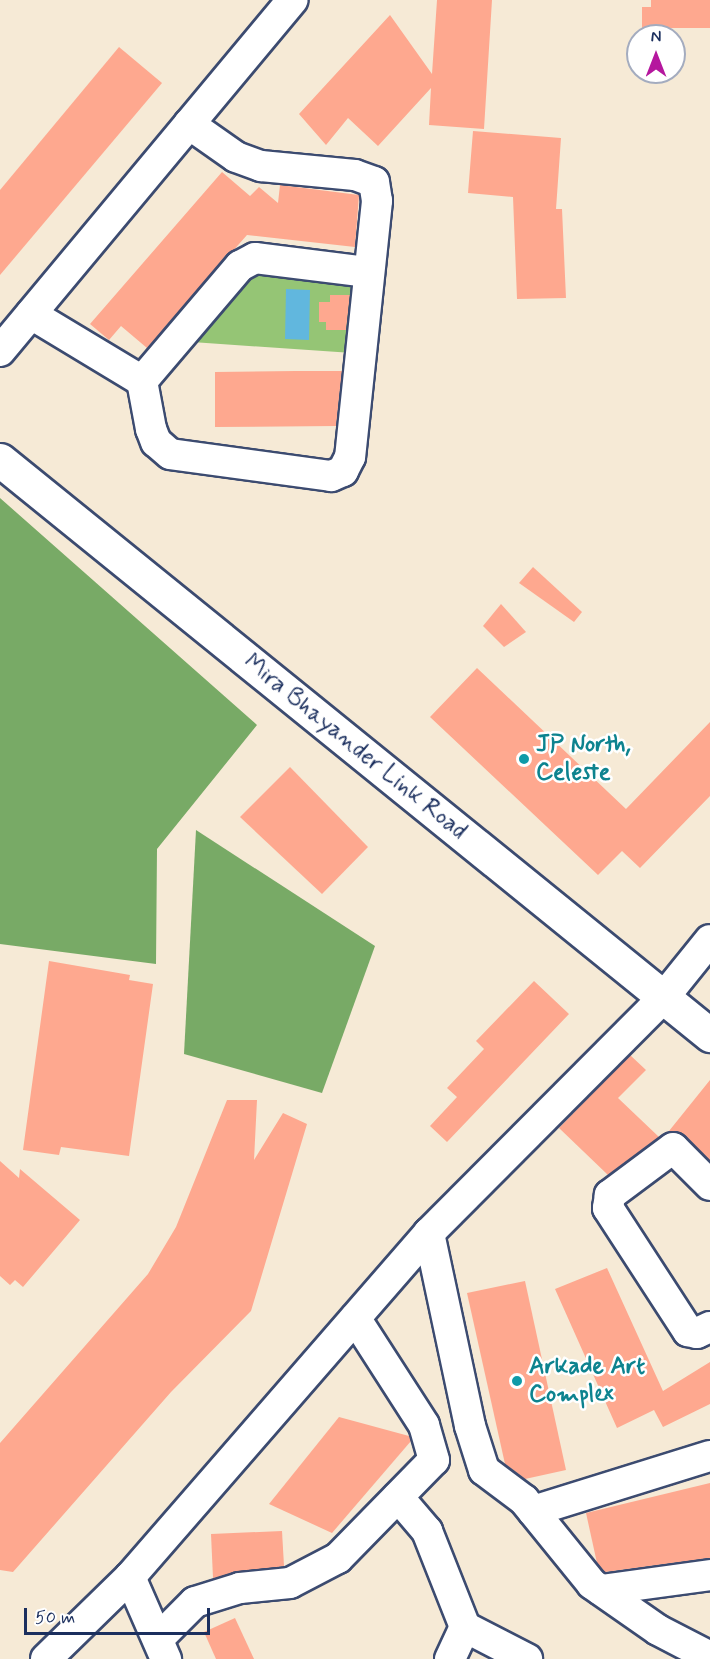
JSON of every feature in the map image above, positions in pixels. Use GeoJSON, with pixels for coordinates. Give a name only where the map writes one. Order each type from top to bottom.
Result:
{"type":"FeatureCollection","features":[{"type":"Feature","properties":{"kind":"street"},"geometry":{"type":"LineString","coordinates":[[0,351],[292,0]]}},
{"type":"Feature","properties":{"kind":"street"},"geometry":{"type":"LineString","coordinates":[[31,314],[142,381],[151,429],[156,442],[170,454],[331,476],[343,471],[350,457],[377,201],[374,182],[355,175],[261,166],[236,157],[189,124]]}},
{"type":"Feature","properties":{"kind":"street"},"geometry":{"type":"LineString","coordinates":[[142,381],[220,287],[240,266],[255,258],[368,272]]}},
{"type":"Feature","properties":{"kind":"street","name":"Mira Bhayander Link Road"},"geometry":{"type":"LineString","coordinates":[[0,460],[710,1035]]}},
{"type":"Feature","properties":{"kind":"street"},"geometry":{"type":"LineString","coordinates":[[46,1659],[130,1577],[429,1233],[664,997],[710,940]]}},
{"type":"Feature","properties":{"kind":"street"},"geometry":{"type":"LineString","coordinates":[[710,1185],[680,1151],[673,1148],[610,1196],[608,1208],[688,1331],[697,1333],[710,1327]]}},
{"type":"Feature","properties":{"kind":"street"},"geometry":{"type":"LineString","coordinates":[[429,1233],[471,1426],[484,1470],[532,1511],[601,1590],[658,1630],[710,1658]]}},
{"type":"Feature","properties":{"kind":"street"},"geometry":{"type":"LineString","coordinates":[[162,1649],[195,1602],[240,1588],[290,1583],[338,1558],[434,1460],[424,1425],[355,1318]]}},
{"type":"Feature","properties":{"kind":"street"},"geometry":{"type":"LineString","coordinates":[[532,1511],[710,1456]]}},
{"type":"Feature","properties":{"kind":"street"},"geometry":{"type":"LineString","coordinates":[[398,1497],[426,1531],[465,1627],[527,1659]]}},
{"type":"Feature","properties":{"kind":"street"},"geometry":{"type":"LineString","coordinates":[[601,1590],[710,1575]]}},
{"type":"Feature","properties":{"kind":"street"},"geometry":{"type":"LineString","coordinates":[[130,1577],[162,1649]]}},
{"type":"Feature","properties":{"kind":"street"},"geometry":{"type":"LineString","coordinates":[[450,1659],[465,1627]]}},
{"type":"Feature","properties":{"kind":"green space"},"geometry":{"type":"Polygon","coordinates":[[[259,263],[379,267],[367,354],[192,342],[259,263]]]}},
{"type":"Feature","properties":{"kind":"green space"},"geometry":{"type":"Polygon","coordinates":[[[0,498],[257,725],[157,849],[156,964],[0,944],[0,498]]]}},
{"type":"Feature","properties":{"kind":"green space"},"geometry":{"type":"Polygon","coordinates":[[[196,830],[375,946],[322,1093],[184,1054],[196,830]]]}},
{"type":"Feature","properties":{"kind":"water"},"geometry":{"type":"Polygon","coordinates":[[[286,289],[310,290],[309,340],[285,339],[286,289]]]}},
{"type":"Feature","properties":{"kind":"building"},"geometry":{"type":"Polygon","coordinates":[[[437,0],[492,0],[484,129],[429,125],[431,88],[378,146],[348,118],[326,145],[299,114],[390,15],[432,74],[437,0]]]}},
{"type":"Feature","properties":{"kind":"building"},"geometry":{"type":"Polygon","coordinates":[[[651,0],[710,0],[710,28],[686,28],[686,24],[642,24],[642,7],[651,7],[651,0]]]}},
{"type":"Feature","properties":{"kind":"building"},"geometry":{"type":"Polygon","coordinates":[[[119,47],[162,83],[0,275],[0,190],[119,47]]]}},
{"type":"Feature","properties":{"kind":"building"},"geometry":{"type":"Polygon","coordinates":[[[473,131],[561,138],[556,209],[562,209],[566,298],[517,299],[513,197],[468,193],[473,131]]]}},
{"type":"Feature","properties":{"kind":"building"},"geometry":{"type":"Polygon","coordinates":[[[222,172],[250,196],[259,187],[278,203],[280,185],[359,195],[355,247],[247,235],[147,348],[121,326],[109,340],[90,324],[222,172]]]}},
{"type":"Feature","properties":{"kind":"building"},"geometry":{"type":"Polygon","coordinates":[[[330,295],[350,295],[346,330],[326,330],[326,322],[319,322],[319,302],[330,302],[330,295]]]}},
{"type":"Feature","properties":{"kind":"building"},"geometry":{"type":"Polygon","coordinates":[[[342,371],[336,426],[215,427],[215,372],[342,371]]]}},
{"type":"Feature","properties":{"kind":"building"},"geometry":{"type":"Polygon","coordinates":[[[533,567],[582,612],[574,622],[519,583],[533,567]]]}},
{"type":"Feature","properties":{"kind":"building"},"geometry":{"type":"Polygon","coordinates":[[[501,604],[526,632],[504,647],[483,626],[501,604]]]}},
{"type":"Feature","properties":{"kind":"building","name":"JP North, Celeste"},"geometry":{"type":"Polygon","coordinates":[[[477,668],[626,809],[710,722],[710,796],[640,868],[622,851],[598,875],[430,717],[477,668]]]}},
{"type":"Feature","properties":{"kind":"building"},"geometry":{"type":"Polygon","coordinates":[[[290,767],[368,847],[322,894],[240,817],[290,767]]]}},
{"type":"Feature","properties":{"kind":"building"},"geometry":{"type":"Polygon","coordinates":[[[49,961],[130,975],[129,980],[153,984],[129,1156],[61,1147],[59,1155],[23,1150],[49,961]]]}},
{"type":"Feature","properties":{"kind":"building"},"geometry":{"type":"Polygon","coordinates":[[[534,981],[569,1014],[447,1142],[430,1126],[457,1097],[447,1088],[484,1049],[476,1041],[534,981]]]}},
{"type":"Feature","properties":{"kind":"building"},"geometry":{"type":"Polygon","coordinates":[[[630,1055],[646,1070],[618,1098],[659,1137],[608,1175],[559,1128],[630,1055]]]}},
{"type":"Feature","properties":{"kind":"building"},"geometry":{"type":"Polygon","coordinates":[[[710,1080],[710,1161],[685,1135],[669,1131],[710,1080]]]}},
{"type":"Feature","properties":{"kind":"building"},"geometry":{"type":"Polygon","coordinates":[[[227,1100],[257,1100],[254,1160],[283,1113],[307,1124],[251,1311],[171,1392],[13,1572],[0,1570],[0,1443],[148,1274],[176,1227],[227,1100]]]}},
{"type":"Feature","properties":{"kind":"building"},"geometry":{"type":"Polygon","coordinates":[[[0,1161],[19,1178],[20,1169],[80,1220],[23,1287],[15,1280],[10,1285],[0,1276],[0,1161]]]}},
{"type":"Feature","properties":{"kind":"building"},"geometry":{"type":"Polygon","coordinates":[[[607,1268],[663,1391],[710,1362],[710,1404],[663,1427],[654,1410],[617,1428],[555,1289],[607,1268]]]}},
{"type":"Feature","properties":{"kind":"building","name":"Arkade Art Complex"},"geometry":{"type":"Polygon","coordinates":[[[525,1281],[566,1470],[525,1479],[505,1464],[467,1293],[525,1281]]]}},
{"type":"Feature","properties":{"kind":"building"},"geometry":{"type":"Polygon","coordinates":[[[339,1417],[409,1436],[411,1441],[332,1533],[269,1504],[339,1417]]]}},
{"type":"Feature","properties":{"kind":"building"},"geometry":{"type":"Polygon","coordinates":[[[710,1483],[710,1558],[605,1572],[597,1563],[586,1513],[710,1483]]]}},
{"type":"Feature","properties":{"kind":"building"},"geometry":{"type":"Polygon","coordinates":[[[282,1531],[284,1566],[213,1578],[211,1534],[282,1531]]]}},
{"type":"Feature","properties":{"kind":"building"},"geometry":{"type":"Polygon","coordinates":[[[235,1618],[254,1659],[216,1659],[204,1632],[235,1618]]]}},
{"type":"Feature","properties":{"kind":"place","name":"JP North, Celeste"},"geometry":{"type":"Point","coordinates":[524,759]}},
{"type":"Feature","properties":{"kind":"place","name":"Arkade Art Complex"},"geometry":{"type":"Point","coordinates":[517,1381]}}]}
